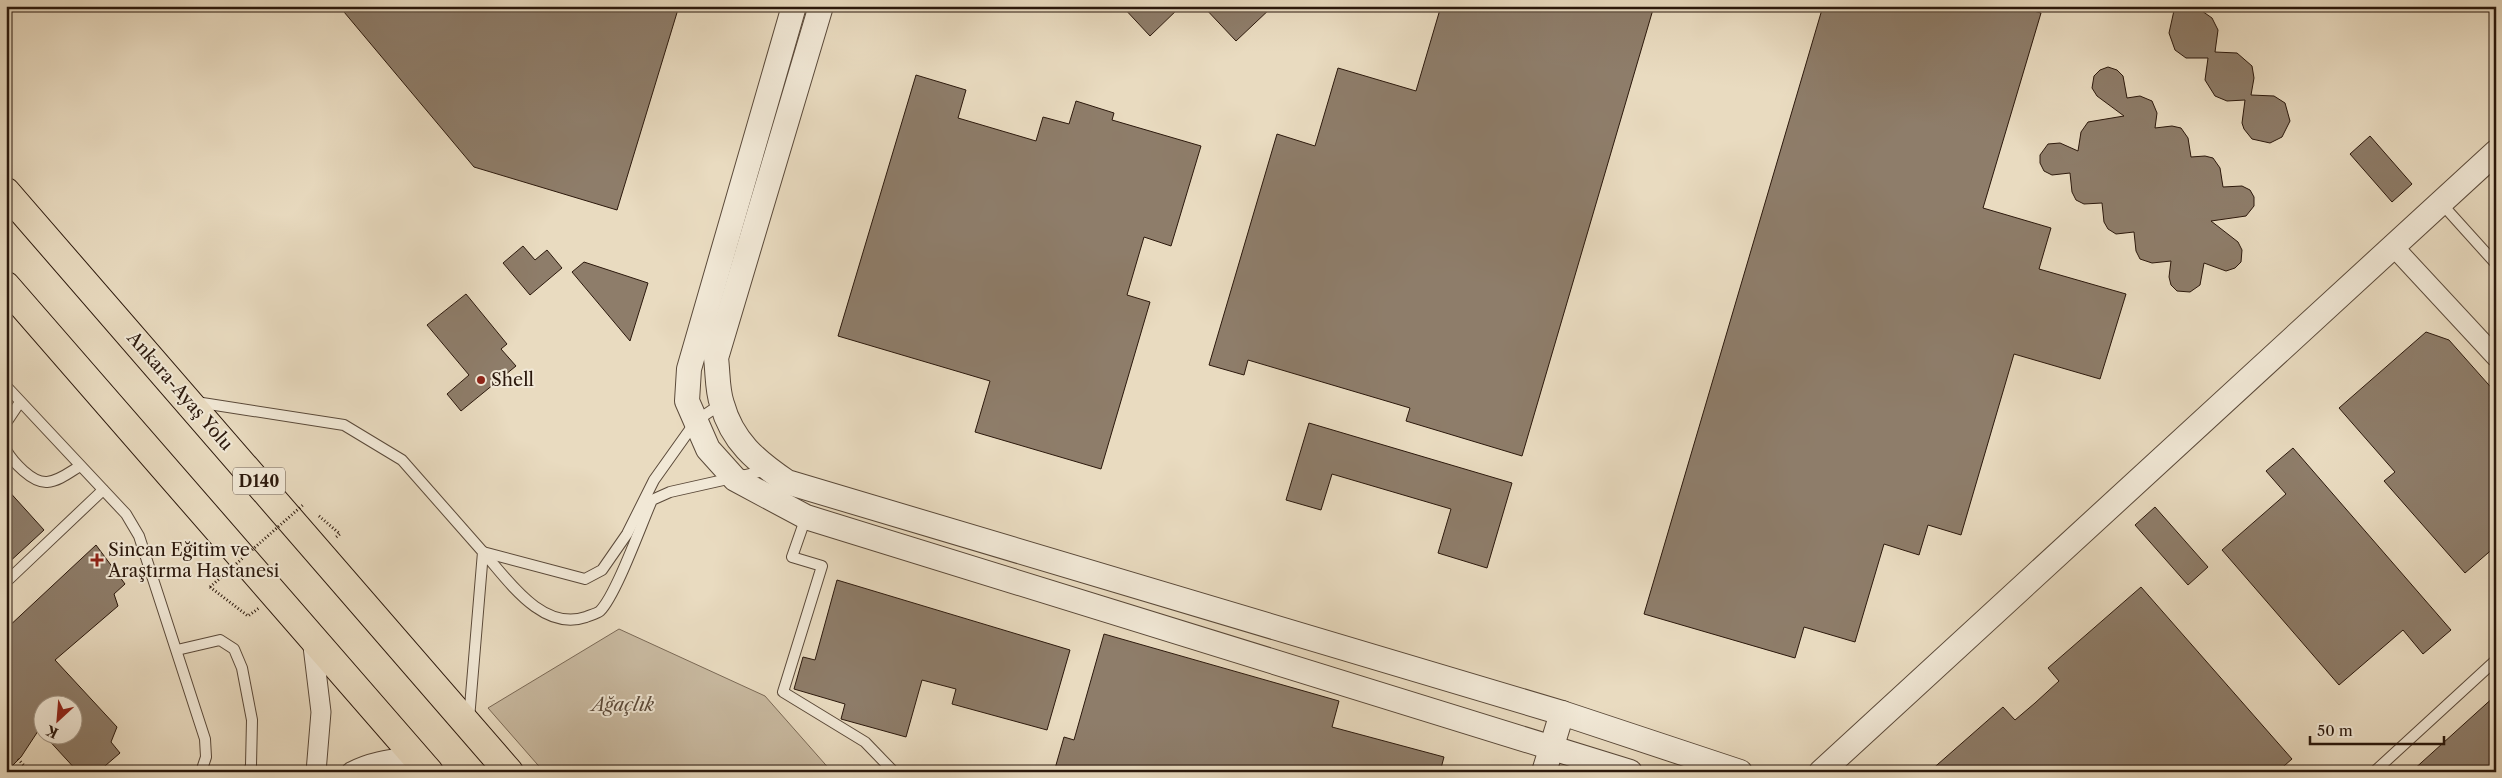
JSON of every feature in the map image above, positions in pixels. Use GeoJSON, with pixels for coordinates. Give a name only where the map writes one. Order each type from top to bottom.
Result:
{"type":"FeatureCollection","features":[{"type":"Feature","properties":{"kind":"highway","name":"Ankara-Ayaş Yolu"},"geometry":{"type":"LineString","coordinates":[[6,192],[190,401],[509,772]]}},
{"type":"Feature","properties":{"kind":"highway"},"geometry":{"type":"LineString","coordinates":[[6,286],[422,764]]}},
{"type":"Feature","properties":{"kind":"street"},"geometry":{"type":"LineString","coordinates":[[794,6],[689,369],[688,401],[696,421],[708,449],[735,479],[806,517],[1630,772]]}},
{"type":"Feature","properties":{"kind":"street"},"geometry":{"type":"LineString","coordinates":[[821,6],[716,358],[721,404],[737,439],[758,462],[787,482],[1562,713],[1740,772]]}},
{"type":"Feature","properties":{"kind":"street"},"geometry":{"type":"LineString","coordinates":[[1821,772],[2392,245],[2496,152]]}},
{"type":"Feature","properties":{"kind":"street"},"geometry":{"type":"LineString","coordinates":[[2392,245],[2496,357]]}},
{"type":"Feature","properties":{"kind":"street"},"geometry":{"type":"LineString","coordinates":[[312,638],[321,712],[316,772]]}},
{"type":"Feature","properties":{"kind":"street"},"geometry":{"type":"LineString","coordinates":[[1544,772],[1562,713]]}},
{"type":"Feature","properties":{"kind":"street"},"geometry":{"type":"LineString","coordinates":[[351,772],[361,766],[382,760],[422,764]]}},
{"type":"Feature","properties":{"kind":"lane"},"geometry":{"type":"LineString","coordinates":[[2440,202],[2496,264]]}},
{"type":"Feature","properties":{"kind":"lane"},"geometry":{"type":"LineString","coordinates":[[6,386],[126,514],[139,536],[206,739],[206,757],[201,772]]}},
{"type":"Feature","properties":{"kind":"lane"},"geometry":{"type":"LineString","coordinates":[[190,401],[344,425],[402,460],[521,596],[548,615],[574,621],[599,612],[611,594],[652,500],[670,492],[770,470]]}},
{"type":"Feature","properties":{"kind":"lane"},"geometry":{"type":"LineString","coordinates":[[6,423],[20,402]]}},
{"type":"Feature","properties":{"kind":"lane"},"geometry":{"type":"LineString","coordinates":[[483,552],[585,579],[602,570],[627,534],[654,480],[696,421],[721,404]]}},
{"type":"Feature","properties":{"kind":"lane"},"geometry":{"type":"LineString","coordinates":[[6,450],[28,474],[46,482],[56,479],[80,466]]}},
{"type":"Feature","properties":{"kind":"lane"},"geometry":{"type":"LineString","coordinates":[[6,582],[103,490]]}},
{"type":"Feature","properties":{"kind":"lane"},"geometry":{"type":"LineString","coordinates":[[806,517],[792,557],[822,566],[784,692],[865,742],[894,772]]}},
{"type":"Feature","properties":{"kind":"lane"},"geometry":{"type":"LineString","coordinates":[[469,725],[483,552]]}},
{"type":"Feature","properties":{"kind":"lane"},"geometry":{"type":"LineString","coordinates":[[177,650],[220,640],[234,649],[242,668],[252,720],[251,765],[249,772]]}},
{"type":"Feature","properties":{"kind":"lane"},"geometry":{"type":"LineString","coordinates":[[2374,772],[2496,660]]}},
{"type":"Feature","properties":{"kind":"path"},"geometry":{"type":"LineString","coordinates":[[248,616],[210,587],[304,504],[340,534]]}},
{"type":"Feature","properties":{"kind":"path"},"geometry":{"type":"LineString","coordinates":[[18,759],[30,772]]}},
{"type":"Feature","properties":{"kind":"green space","name":"Ağaçlık"},"geometry":{"type":"Polygon","coordinates":[[[619,629],[765,696],[832,772],[544,772],[488,708],[619,629]]]}},
{"type":"Feature","properties":{"kind":"building"},"geometry":{"type":"Polygon","coordinates":[[[339,6],[679,6],[617,210],[474,167],[339,6]]]}},
{"type":"Feature","properties":{"kind":"building"},"geometry":{"type":"Polygon","coordinates":[[[1122,6],[1181,6],[1150,36],[1122,6]]]}},
{"type":"Feature","properties":{"kind":"building"},"geometry":{"type":"Polygon","coordinates":[[[1203,6],[1273,6],[1236,41],[1203,6]]]}},
{"type":"Feature","properties":{"kind":"building"},"geometry":{"type":"Polygon","coordinates":[[[1441,6],[1654,6],[1522,456],[1406,421],[1410,408],[1248,360],[1244,375],[1209,365],[1277,134],[1315,146],[1338,68],[1416,91],[1441,6]]]}},
{"type":"Feature","properties":{"kind":"building"},"geometry":{"type":"Polygon","coordinates":[[[1823,6],[2016,6],[2041,13],[1983,208],[2051,228],[2039,269],[2126,294],[2100,379],[2014,354],[1961,535],[1928,525],[1919,555],[1884,544],[1855,642],[1804,627],[1795,658],[1644,614],[1823,6]]]}},
{"type":"Feature","properties":{"kind":"building"},"geometry":{"type":"Polygon","coordinates":[[[2175,6],[2202,11],[2212,18],[2218,30],[2215,52],[2237,53],[2252,66],[2254,78],[2251,95],[2274,96],[2285,103],[2290,121],[2282,137],[2270,143],[2252,139],[2242,123],[2245,100],[2227,101],[2215,96],[2205,80],[2208,58],[2186,58],[2175,50],[2169,33],[2175,6]]]}},
{"type":"Feature","properties":{"kind":"building"},"geometry":{"type":"Polygon","coordinates":[[[2108,67],[2117,70],[2123,76],[2127,98],[2140,96],[2152,101],[2157,113],[2155,128],[2172,126],[2181,128],[2188,138],[2191,157],[2205,156],[2213,158],[2220,168],[2223,187],[2242,186],[2250,190],[2254,197],[2254,206],[2246,216],[2211,221],[2238,242],[2242,250],[2241,262],[2235,268],[2226,271],[2204,263],[2200,285],[2190,292],[2177,291],[2171,285],[2169,277],[2171,261],[2152,263],[2140,259],[2136,251],[2134,232],[2116,234],[2108,229],[2104,222],[2102,203],[2084,204],[2076,200],[2072,192],[2070,173],[2052,175],[2044,171],[2040,163],[2040,155],[2048,144],[2060,143],[2078,151],[2081,132],[2088,122],[2124,116],[2097,96],[2092,88],[2094,76],[2100,70],[2108,67]]]}},
{"type":"Feature","properties":{"kind":"building"},"geometry":{"type":"Polygon","coordinates":[[[916,75],[966,90],[958,118],[1036,141],[1043,117],[1069,124],[1076,101],[1114,113],[1112,120],[1201,146],[1171,246],[1144,237],[1127,295],[1150,302],[1101,469],[975,432],[990,381],[838,336],[916,75]]]}},
{"type":"Feature","properties":{"kind":"building"},"geometry":{"type":"Polygon","coordinates":[[[2370,136],[2412,184],[2392,202],[2350,154],[2370,136]]]}},
{"type":"Feature","properties":{"kind":"building"},"geometry":{"type":"Polygon","coordinates":[[[523,246],[535,260],[547,250],[562,268],[530,295],[503,263],[523,246]]]}},
{"type":"Feature","properties":{"kind":"building"},"geometry":{"type":"Polygon","coordinates":[[[584,262],[648,283],[630,341],[572,272],[584,262]]]}},
{"type":"Feature","properties":{"kind":"building"},"geometry":{"type":"Polygon","coordinates":[[[466,294],[507,344],[501,349],[516,366],[461,411],[447,394],[469,375],[427,325],[466,294]]]}},
{"type":"Feature","properties":{"kind":"building"},"geometry":{"type":"Polygon","coordinates":[[[2426,332],[2449,340],[2496,393],[2496,546],[2465,573],[2384,481],[2395,472],[2339,408],[2426,332]]]}},
{"type":"Feature","properties":{"kind":"building"},"geometry":{"type":"Polygon","coordinates":[[[1309,423],[1512,483],[1487,568],[1438,553],[1451,509],[1332,474],[1321,510],[1286,500],[1309,423]]]}},
{"type":"Feature","properties":{"kind":"building"},"geometry":{"type":"Polygon","coordinates":[[[2293,448],[2451,630],[2423,654],[2403,630],[2339,685],[2222,550],[2286,494],[2266,471],[2293,448]]]}},
{"type":"Feature","properties":{"kind":"building"},"geometry":{"type":"Polygon","coordinates":[[[6,488],[44,530],[6,565],[6,488]]]}},
{"type":"Feature","properties":{"kind":"building"},"geometry":{"type":"Polygon","coordinates":[[[2155,507],[2208,567],[2188,585],[2135,525],[2155,507]]]}},
{"type":"Feature","properties":{"kind":"building"},"geometry":{"type":"Polygon","coordinates":[[[96,545],[125,584],[114,594],[118,606],[55,660],[117,727],[111,742],[120,753],[98,772],[78,772],[54,746],[82,746],[82,696],[32,696],[32,740],[21,757],[6,772],[6,629],[96,545]]]}},
{"type":"Feature","properties":{"kind":"building"},"geometry":{"type":"Polygon","coordinates":[[[837,580],[1070,650],[1047,730],[952,704],[956,689],[922,680],[906,737],[841,719],[845,704],[794,689],[803,657],[815,660],[837,580]]]}},
{"type":"Feature","properties":{"kind":"building"},"geometry":{"type":"Polygon","coordinates":[[[2141,587],[2292,759],[2277,772],[1929,772],[2003,707],[2015,720],[2035,703],[2059,681],[2048,668],[2141,587]]]}},
{"type":"Feature","properties":{"kind":"building"},"geometry":{"type":"Polygon","coordinates":[[[1104,634],[1339,701],[1332,727],[1444,757],[1440,772],[1054,772],[1064,737],[1074,740],[1104,634]]]}},
{"type":"Feature","properties":{"kind":"building"},"geometry":{"type":"Polygon","coordinates":[[[2496,695],[2496,772],[2411,772],[2496,695]]]}},
{"type":"Feature","properties":{"kind":"place","name":"Shell"},"geometry":{"type":"Point","coordinates":[481,380]}},
{"type":"Feature","properties":{"kind":"place","name":"Sincan Eğitim ve Araştırma Hastanesi"},"geometry":{"type":"Point","coordinates":[97,560]}}]}
